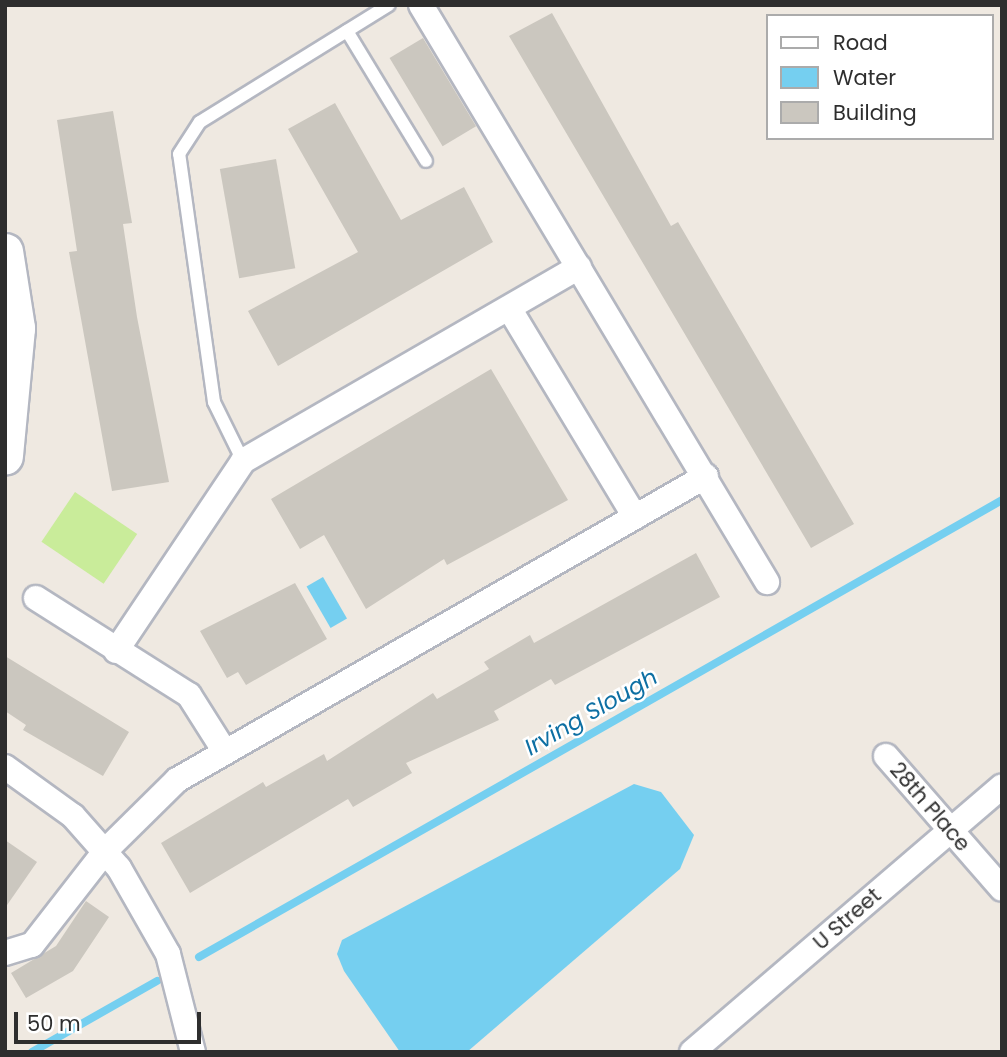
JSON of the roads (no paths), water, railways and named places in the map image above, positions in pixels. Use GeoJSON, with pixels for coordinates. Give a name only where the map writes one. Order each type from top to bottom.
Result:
{"type":"FeatureCollection","features":[{"type":"Feature","properties":{"kind":"street"},"geometry":{"type":"LineString","coordinates":[[421,5],[768,582]]}},
{"type":"Feature","properties":{"kind":"street"},"geometry":{"type":"LineString","coordinates":[[5,251],[17,328],[5,456]]}},
{"type":"Feature","properties":{"kind":"street"},"geometry":{"type":"LineString","coordinates":[[116,651],[243,461],[579,267]]}},
{"type":"Feature","properties":{"kind":"street"},"geometry":{"type":"LineString","coordinates":[[509,308],[635,517]]}},
{"type":"Feature","properties":{"kind":"street"},"geometry":{"type":"LineString","coordinates":[[5,953],[32,945],[106,850],[177,780],[706,476]]}},
{"type":"Feature","properties":{"kind":"street"},"geometry":{"type":"LineString","coordinates":[[36,598],[189,695],[225,752]]}},
{"type":"Feature","properties":{"kind":"street","name":"28th Place"},"geometry":{"type":"LineString","coordinates":[[886,756],[1002,889]]}},
{"type":"Feature","properties":{"kind":"street"},"geometry":{"type":"LineString","coordinates":[[5,767],[106,850],[165,947],[187,1011],[193,1052]]}},
{"type":"Feature","properties":{"kind":"street","name":"U Street"},"geometry":{"type":"LineString","coordinates":[[692,1052],[1002,786]]}},
{"type":"Feature","properties":{"kind":"lane"},"geometry":{"type":"LineString","coordinates":[[243,461],[214,402],[179,154],[200,121],[390,5]]}},
{"type":"Feature","properties":{"kind":"lane"},"geometry":{"type":"LineString","coordinates":[[347,31],[426,161]]}},
{"type":"Feature","properties":{"kind":"water"},"geometry":{"type":"Polygon","coordinates":[[[323,577],[347,619],[331,628],[307,586],[323,577]]]}},
{"type":"Feature","properties":{"kind":"water"},"geometry":{"type":"Polygon","coordinates":[[[634,784],[661,792],[694,835],[680,869],[467,1052],[400,1052],[344,971],[337,954],[342,940],[634,784]]]}},
{"type":"Feature","properties":{"kind":"waterway","name":"Irving Slough"},"geometry":{"type":"LineString","coordinates":[[199,957],[1002,500]]}},
{"type":"Feature","properties":{"kind":"waterway","name":"Irving Slough"},"geometry":{"type":"LineString","coordinates":[[32,1052],[157,981]]}}]}
